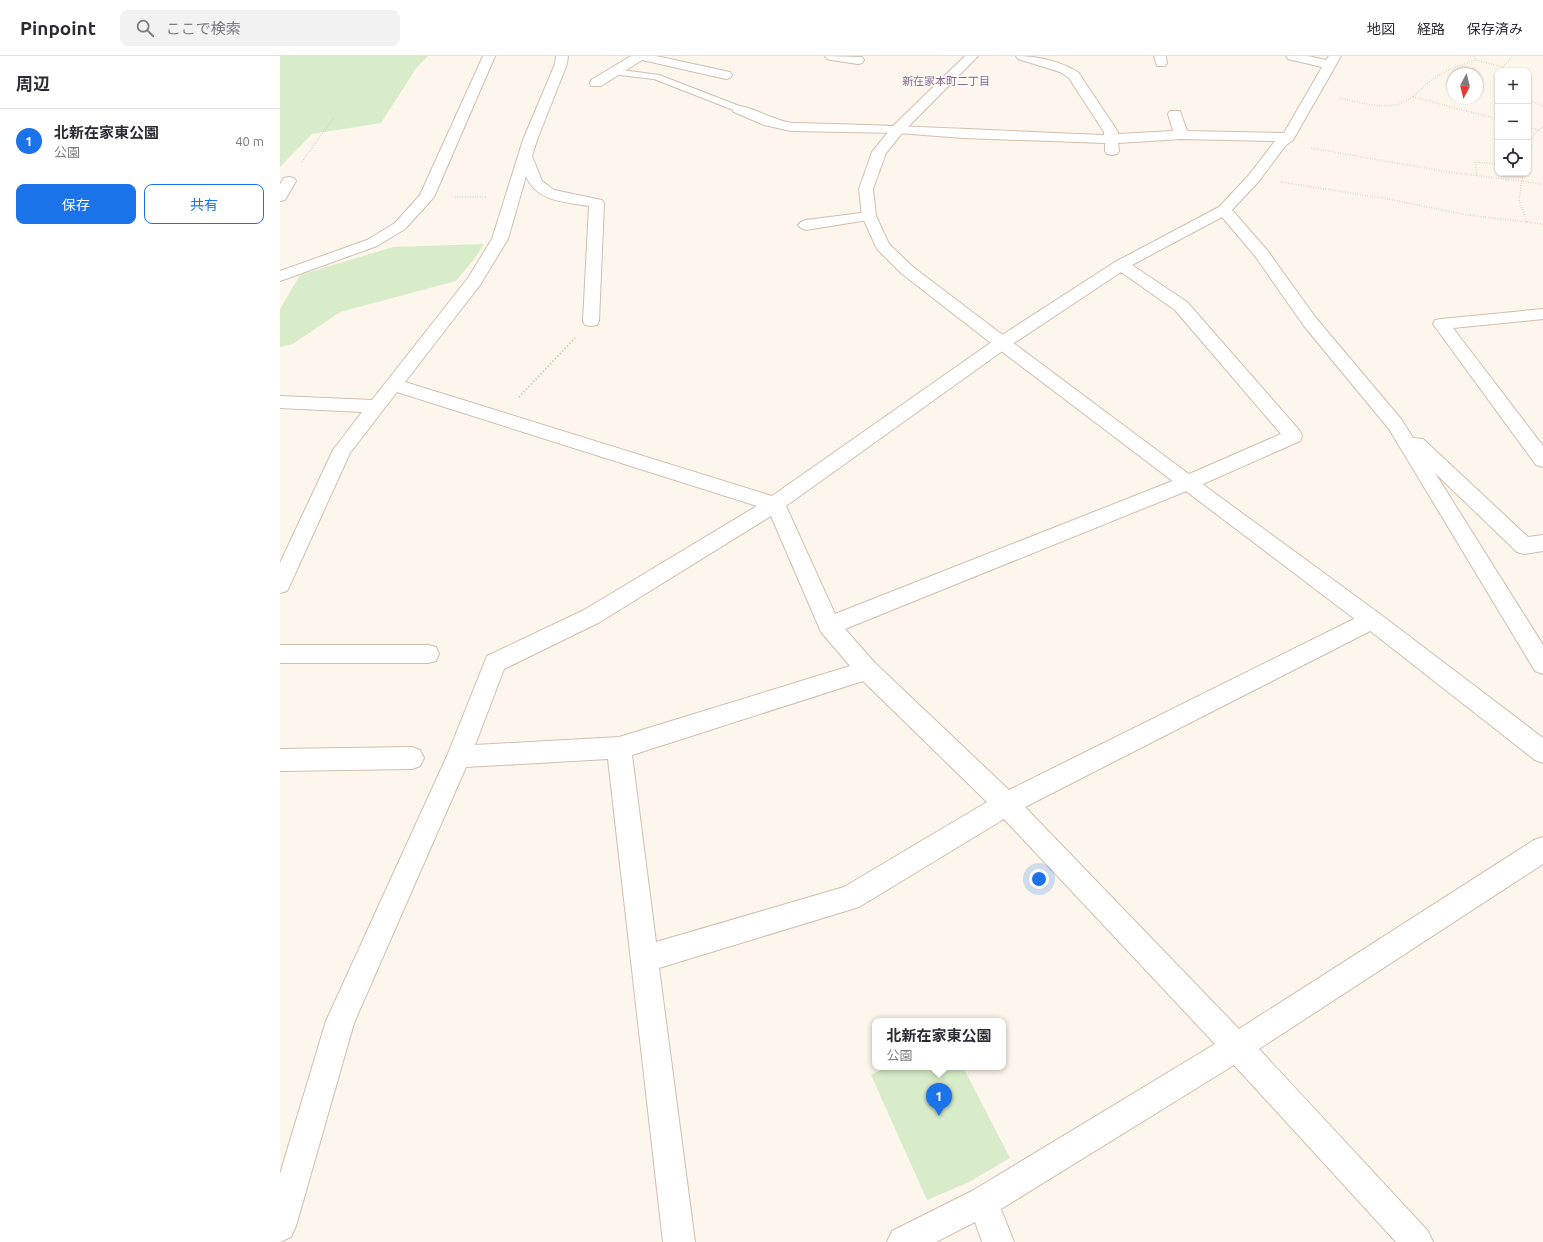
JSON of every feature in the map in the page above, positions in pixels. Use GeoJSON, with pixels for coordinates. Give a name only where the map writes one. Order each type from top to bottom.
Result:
{"type":"FeatureCollection","features":[{"type":"Feature","properties":{"kind":"street"},"geometry":{"type":"LineString","coordinates":[[280,276],[372,243],[400,226],[427,197],[489,56]]}},
{"type":"Feature","properties":{"kind":"street"},"geometry":{"type":"LineString","coordinates":[[280,585],[342,450],[392,384],[474,281],[500,239],[530,140],[562,64],[562,56]]}},
{"type":"Feature","properties":{"kind":"street"},"geometry":{"type":"LineString","coordinates":[[596,83],[640,56],[726,75]]}},
{"type":"Feature","properties":{"kind":"street"},"geometry":{"type":"LineString","coordinates":[[831,56],[858,60]]}},
{"type":"Feature","properties":{"kind":"street"},"geometry":{"type":"LineString","coordinates":[[972,56],[898,129],[879,152],[866,189],[869,216],[882,246],[907,270],[1002,343],[1187,483],[1372,620],[1543,752]]}},
{"type":"Feature","properties":{"kind":"street"},"geometry":{"type":"LineString","coordinates":[[1022,56],[1064,69],[1074,75],[1111,132],[1112,154]]}},
{"type":"Feature","properties":{"kind":"street"},"geometry":{"type":"LineString","coordinates":[[280,1226],[340,1021],[459,757],[495,663],[592,616],[775,504],[1002,343],[1121,265],[1224,210],[1254,178],[1284,140],[1314,93],[1332,60],[1292,56]]}},
{"type":"Feature","properties":{"kind":"street"},"geometry":{"type":"LineString","coordinates":[[1074,75],[1077,65],[1076,61]]}},
{"type":"Feature","properties":{"kind":"street"},"geometry":{"type":"LineString","coordinates":[[739,109],[769,122],[790,127],[898,129],[963,134],[1111,139],[1182,135],[1284,140]]}},
{"type":"Feature","properties":{"kind":"street"},"geometry":{"type":"LineString","coordinates":[[1175,114],[1182,135]]}},
{"type":"Feature","properties":{"kind":"street"},"geometry":{"type":"LineString","coordinates":[[525,156],[536,183],[549,194],[597,203],[591,321]]}},
{"type":"Feature","properties":{"kind":"street"},"geometry":{"type":"LineString","coordinates":[[280,197],[289,181]]}},
{"type":"Feature","properties":{"kind":"street"},"geometry":{"type":"LineString","coordinates":[[1224,210],[1261,253],[1310,322],[1395,424],[1524,546],[1543,544]]}},
{"type":"Feature","properties":{"kind":"street"},"geometry":{"type":"LineString","coordinates":[[806,225],[869,216]]}},
{"type":"Feature","properties":{"kind":"street"},"geometry":{"type":"LineString","coordinates":[[830,626],[1187,483],[1293,436],[1181,306],[1121,265]]}},
{"type":"Feature","properties":{"kind":"street"},"geometry":{"type":"LineString","coordinates":[[1543,314],[1441,324],[1543,460]]}},
{"type":"Feature","properties":{"kind":"street"},"geometry":{"type":"LineString","coordinates":[[392,384],[775,504],[830,626],[866,670],[1006,804],[1237,1047],[1417,1242]]}},
{"type":"Feature","properties":{"kind":"street"},"geometry":{"type":"LineString","coordinates":[[280,402],[375,406]]}},
{"type":"Feature","properties":{"kind":"street"},"geometry":{"type":"LineString","coordinates":[[1395,424],[1543,664]]}},
{"type":"Feature","properties":{"kind":"street"},"geometry":{"type":"LineString","coordinates":[[645,959],[850,898],[1006,804],[1372,620]]}},
{"type":"Feature","properties":{"kind":"street"},"geometry":{"type":"LineString","coordinates":[[280,654],[428,654]]}},
{"type":"Feature","properties":{"kind":"street"},"geometry":{"type":"LineString","coordinates":[[459,757],[619,748],[866,670]]}},
{"type":"Feature","properties":{"kind":"street"},"geometry":{"type":"LineString","coordinates":[[619,748],[679,1242]]}},
{"type":"Feature","properties":{"kind":"street"},"geometry":{"type":"LineString","coordinates":[[280,760],[412,758]]}},
{"type":"Feature","properties":{"kind":"street"},"geometry":{"type":"LineString","coordinates":[[903,1242],[983,1202],[1237,1047],[1543,849]]}},
{"type":"Feature","properties":{"kind":"street"},"geometry":{"type":"LineString","coordinates":[[983,1202],[998,1242]]}},
{"type":"Feature","properties":{"kind":"lane"},"geometry":{"type":"LineString","coordinates":[[614,72],[656,77],[739,109]]}},
{"type":"Feature","properties":{"kind":"path"},"geometry":{"type":"LineString","coordinates":[[1474,56],[1476,60]]}},
{"type":"Feature","properties":{"kind":"path"},"geometry":{"type":"LineString","coordinates":[[1314,93],[1367,104],[1402,104],[1413,97],[1428,82],[1453,68],[1476,60],[1503,67],[1513,56]]}},
{"type":"Feature","properties":{"kind":"path"},"geometry":{"type":"LineString","coordinates":[[1413,97],[1495,118]]}},
{"type":"Feature","properties":{"kind":"path"},"geometry":{"type":"LineString","coordinates":[[1531,101],[1543,106]]}},
{"type":"Feature","properties":{"kind":"path"},"geometry":{"type":"LineString","coordinates":[[289,181],[334,117]]}},
{"type":"Feature","properties":{"kind":"path"},"geometry":{"type":"LineString","coordinates":[[1531,140],[1538,130],[1543,127]]}},
{"type":"Feature","properties":{"kind":"path"},"geometry":{"type":"LineString","coordinates":[[1531,128],[1538,130]]}},
{"type":"Feature","properties":{"kind":"path"},"geometry":{"type":"LineString","coordinates":[[1284,140],[1448,172],[1521,180],[1543,184]]}},
{"type":"Feature","properties":{"kind":"path"},"geometry":{"type":"LineString","coordinates":[[1477,175],[1475,162],[1495,164]]}},
{"type":"Feature","properties":{"kind":"path"},"geometry":{"type":"LineString","coordinates":[[1522,176],[1519,200],[1528,223]]}},
{"type":"Feature","properties":{"kind":"path"},"geometry":{"type":"LineString","coordinates":[[1254,178],[1468,215],[1543,224]]}},
{"type":"Feature","properties":{"kind":"path"},"geometry":{"type":"LineString","coordinates":[[427,197],[513,197]]}},
{"type":"Feature","properties":{"kind":"path"},"geometry":{"type":"LineString","coordinates":[[499,417],[591,321]]}},
{"type":"Feature","properties":{"kind":"green space"},"geometry":{"type":"Polygon","coordinates":[[[280,56],[428,56],[417,67],[381,123],[312,134],[280,167],[280,56]]]}},
{"type":"Feature","properties":{"kind":"green space"},"geometry":{"type":"Polygon","coordinates":[[[484,244],[475,258],[456,281],[340,312],[293,344],[280,347],[280,309],[300,275],[393,247],[484,244]]]}},
{"type":"Feature","properties":{"kind":"green space"},"geometry":{"type":"Polygon","coordinates":[[[880,1070],[965,1070],[1010,1158],[969,1182],[927,1200],[871,1075],[880,1070]]]}},
{"type":"Feature","properties":{"kind":"place","name":"北新在家東公園"},"geometry":{"type":"Point","coordinates":[939,1116]}},
{"type":"Feature","properties":{"kind":"district","name":"新在家本町二丁目"},"geometry":{"type":"Point","coordinates":[946,81]}}]}
